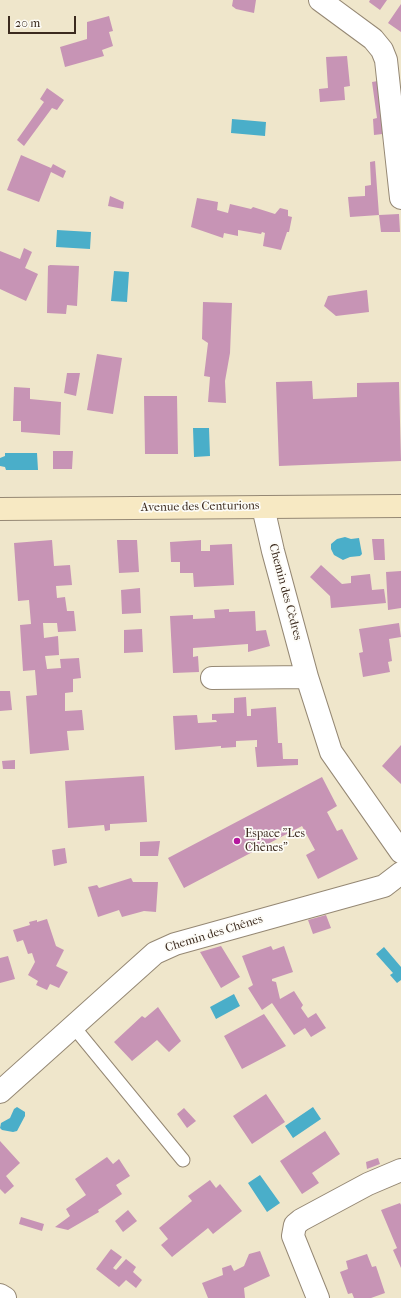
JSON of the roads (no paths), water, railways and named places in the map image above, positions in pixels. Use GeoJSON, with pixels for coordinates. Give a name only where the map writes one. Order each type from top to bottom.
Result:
{"type":"FeatureCollection","features":[{"type":"Feature","properties":{"kind":"street"},"geometry":{"type":"LineString","coordinates":[[320,0],[373,39],[382,50],[386,60],[401,198]]}},
{"type":"Feature","properties":{"kind":"street","name":"Avenue des Centurions"},"geometry":{"type":"LineString","coordinates":[[0,510],[401,506]]}},
{"type":"Feature","properties":{"kind":"street","name":"Chemin des Cèdres"},"geometry":{"type":"LineString","coordinates":[[263,507],[273,551],[307,677],[331,752],[401,852]]}},
{"type":"Feature","properties":{"kind":"street"},"geometry":{"type":"LineString","coordinates":[[212,678],[307,677]]}},
{"type":"Feature","properties":{"kind":"street","name":"Chemin des Chênes"},"geometry":{"type":"LineString","coordinates":[[0,1092],[155,953],[175,944],[384,886],[401,873]]}},
{"type":"Feature","properties":{"kind":"street"},"geometry":{"type":"LineString","coordinates":[[318,1298],[293,1236],[295,1225],[301,1220],[368,1184],[401,1170]]}},
{"type":"Feature","properties":{"kind":"street"},"geometry":{"type":"LineString","coordinates":[[0,1295],[5,1298]]}},
{"type":"Feature","properties":{"kind":"lane"},"geometry":{"type":"LineString","coordinates":[[73,1026],[183,1160]]}},
{"type":"Feature","properties":{"kind":"water"},"geometry":{"type":"Polygon","coordinates":[[[232,119],[266,122],[265,136],[231,133],[232,119]]]}},
{"type":"Feature","properties":{"kind":"water"},"geometry":{"type":"Polygon","coordinates":[[[57,230],[91,232],[90,249],[56,247],[57,230]]]}},
{"type":"Feature","properties":{"kind":"water"},"geometry":{"type":"Polygon","coordinates":[[[114,271],[129,272],[127,302],[111,301],[114,271]]]}},
{"type":"Feature","properties":{"kind":"water"},"geometry":{"type":"Polygon","coordinates":[[[193,428],[209,428],[210,456],[194,457],[193,428]]]}},
{"type":"Feature","properties":{"kind":"water"},"geometry":{"type":"Polygon","coordinates":[[[5,453],[37,453],[38,470],[6,470],[5,467],[0,466],[0,458],[5,456],[5,453]]]}},
{"type":"Feature","properties":{"kind":"water"},"geometry":{"type":"Polygon","coordinates":[[[345,537],[351,539],[359,538],[362,554],[360,556],[350,557],[343,560],[334,555],[331,549],[331,544],[337,539],[345,537]]]}},
{"type":"Feature","properties":{"kind":"water"},"geometry":{"type":"Polygon","coordinates":[[[384,947],[401,967],[401,980],[397,983],[390,975],[393,973],[376,954],[384,947]]]}},
{"type":"Feature","properties":{"kind":"water"},"geometry":{"type":"Polygon","coordinates":[[[234,994],[240,1006],[216,1019],[210,1007],[234,994]]]}},
{"type":"Feature","properties":{"kind":"water"},"geometry":{"type":"Polygon","coordinates":[[[17,1107],[25,1112],[25,1116],[17,1131],[13,1132],[2,1130],[0,1128],[1,1123],[10,1118],[14,1109],[17,1107]]]}},
{"type":"Feature","properties":{"kind":"water"},"geometry":{"type":"Polygon","coordinates":[[[313,1107],[321,1119],[293,1138],[285,1126],[313,1107]]]}},
{"type":"Feature","properties":{"kind":"water"},"geometry":{"type":"Polygon","coordinates":[[[260,1175],[280,1203],[267,1212],[248,1183],[260,1175]]]}},
{"type":"Feature","properties":{"kind":"place","name":"Espace \"Les Chênes\""},"geometry":{"type":"Point","coordinates":[237,841]}}]}
